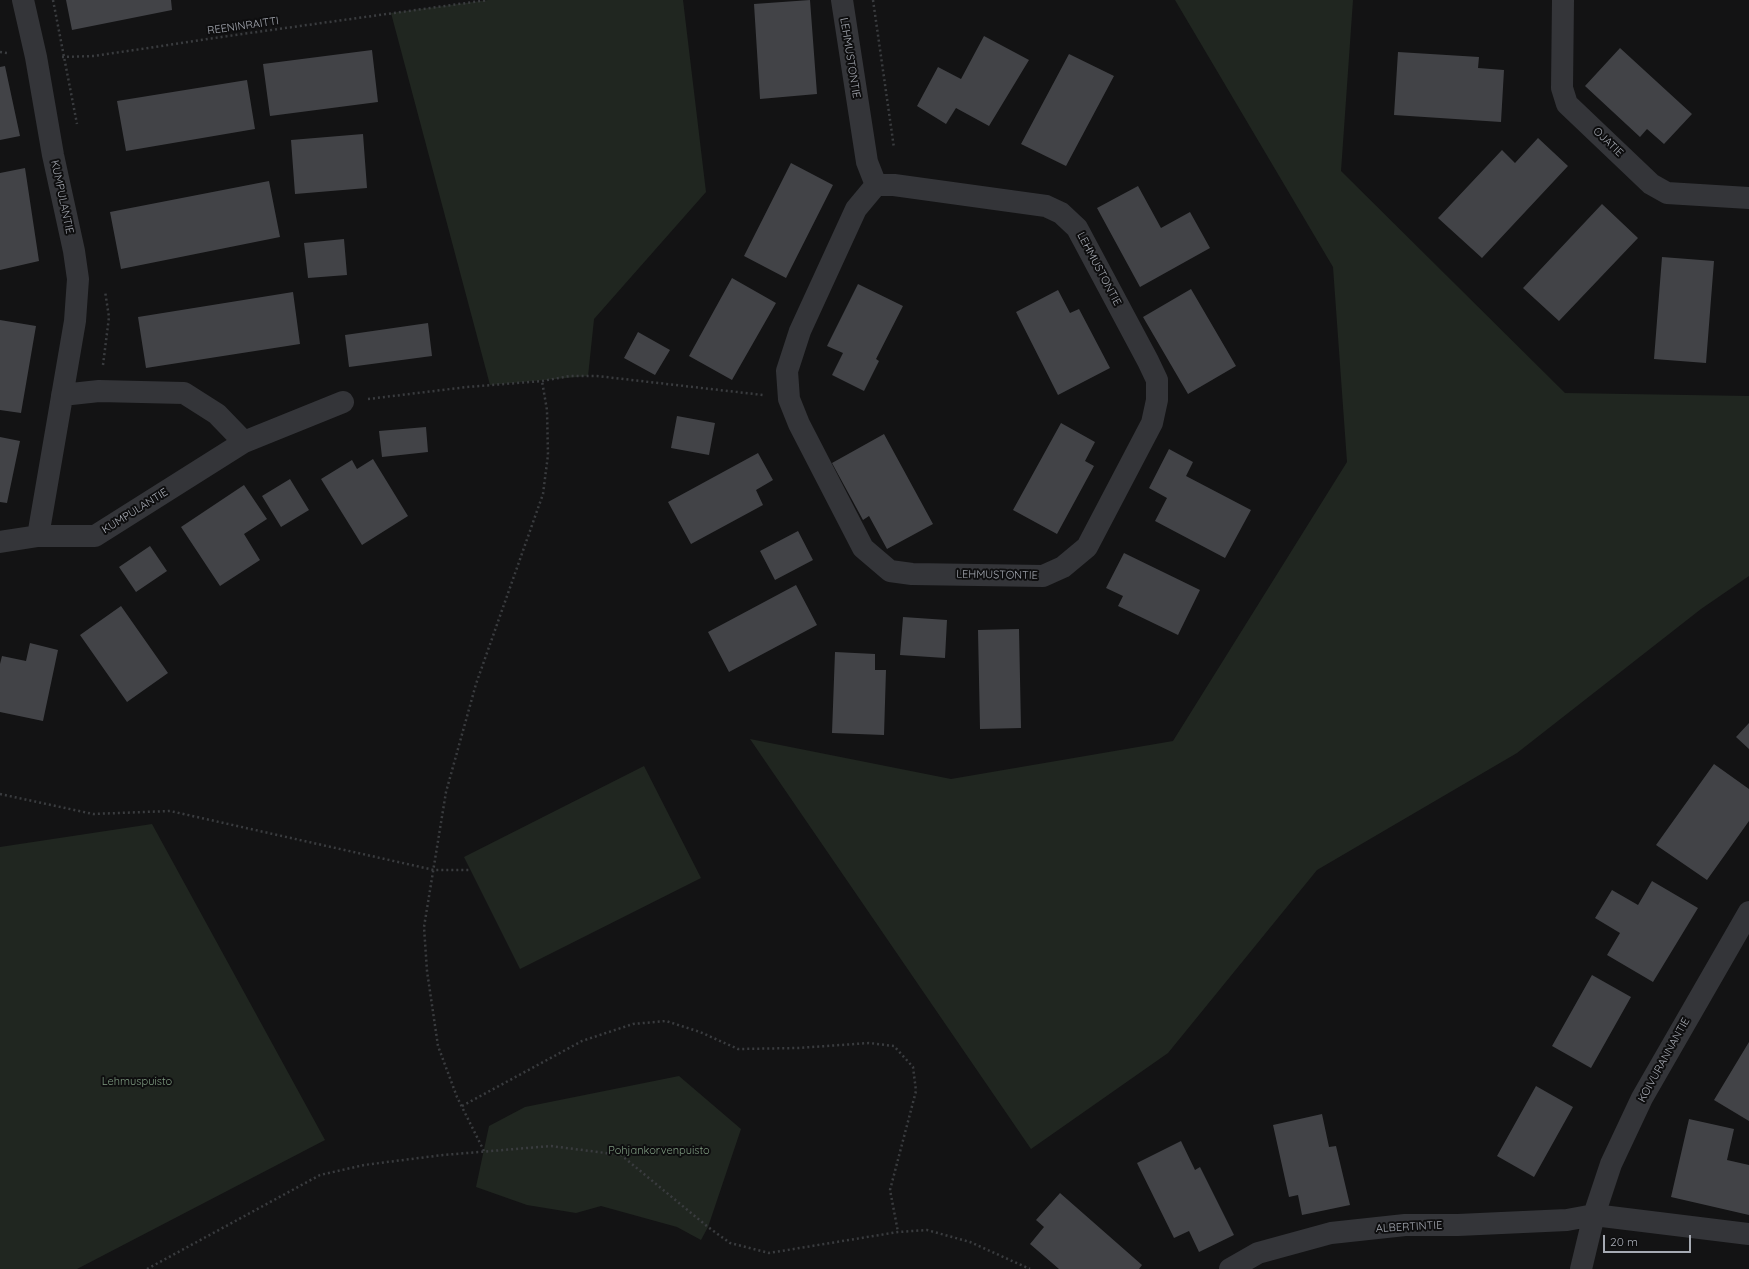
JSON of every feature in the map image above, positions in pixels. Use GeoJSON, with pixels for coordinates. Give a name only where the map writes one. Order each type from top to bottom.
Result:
{"type":"FeatureCollection","features":[{"type":"Feature","properties":{"kind":"street","name":"KUMPULANTIE"},"geometry":{"type":"LineString","coordinates":[[24,0],[36,57],[53,155],[74,251],[78,280],[75,321],[38,536]]}},
{"type":"Feature","properties":{"kind":"street","name":"LEHMUSTONTIE"},"geometry":{"type":"LineString","coordinates":[[842,0],[867,162],[885,185],[1046,206],[1061,213],[1077,228],[1157,380],[1157,400],[1152,423],[1087,547],[1063,567],[1043,576],[912,574],[890,571],[863,548],[799,424],[789,399],[786,371],[800,331],[856,209],[885,185]]}},
{"type":"Feature","properties":{"kind":"street","name":"OJATIE"},"geometry":{"type":"LineString","coordinates":[[1563,0],[1562,88],[1567,104],[1652,184],[1667,193],[1749,198]]}},
{"type":"Feature","properties":{"kind":"street"},"geometry":{"type":"LineString","coordinates":[[62,395],[99,391],[184,393],[217,414],[244,442]]}},
{"type":"Feature","properties":{"kind":"street","name":"KUMPULANTIE"},"geometry":{"type":"LineString","coordinates":[[0,542],[4,543],[38,536],[95,536],[244,442],[343,402]]}},
{"type":"Feature","properties":{"kind":"street","name":"KOIVURANNANTIE"},"geometry":{"type":"LineString","coordinates":[[1581,1269],[1594,1215],[1612,1164],[1642,1098],[1749,912]]}},
{"type":"Feature","properties":{"kind":"street"},"geometry":{"type":"LineString","coordinates":[[1594,1215],[1749,1234]]}},
{"type":"Feature","properties":{"kind":"street","name":"ALBERTINTIE"},"geometry":{"type":"LineString","coordinates":[[1230,1269],[1258,1253],[1331,1233],[1405,1225],[1458,1225],[1567,1220],[1594,1215]]}},
{"type":"Feature","properties":{"kind":"path","name":"REENINRAITTI"},"geometry":{"type":"LineString","coordinates":[[0,52],[36,57],[94,56],[488,0]]}},
{"type":"Feature","properties":{"kind":"path"},"geometry":{"type":"LineString","coordinates":[[873,0],[894,152],[885,185]]}},
{"type":"Feature","properties":{"kind":"path"},"geometry":{"type":"LineString","coordinates":[[343,402],[467,387],[542,381],[570,376],[597,376],[789,399]]}},
{"type":"Feature","properties":{"kind":"path"},"geometry":{"type":"LineString","coordinates":[[484,1152],[462,1106],[438,1046],[427,971],[424,927],[446,792],[476,684],[543,494],[548,455],[547,410],[542,381]]}},
{"type":"Feature","properties":{"kind":"path"},"geometry":{"type":"LineString","coordinates":[[0,794],[93,814],[170,811],[434,870],[470,870]]}},
{"type":"Feature","properties":{"kind":"path"},"geometry":{"type":"LineString","coordinates":[[462,1106],[582,1041],[633,1024],[666,1021],[700,1032],[738,1049],[798,1048],[869,1043],[894,1046],[913,1067],[916,1091],[890,1190],[898,1232]]}},
{"type":"Feature","properties":{"kind":"path"},"geometry":{"type":"LineString","coordinates":[[147,1269],[320,1175],[364,1165],[551,1146],[621,1155],[708,1227],[730,1243],[770,1253],[898,1232],[927,1230],[970,1242],[1030,1269]]}},
{"type":"Feature","properties":{"kind":"green space"},"geometry":{"type":"Polygon","coordinates":[[[488,0],[683,0],[706,192],[594,319],[588,376],[490,385],[391,13],[488,0]]]}},
{"type":"Feature","properties":{"kind":"green space"},"geometry":{"type":"Polygon","coordinates":[[[1175,0],[1353,0],[1341,171],[1565,393],[1749,396],[1749,576],[1701,609],[1517,753],[1317,870],[1168,1053],[1031,1149],[750,739],[951,779],[1173,741],[1347,462],[1333,267],[1175,0]]]}},
{"type":"Feature","properties":{"kind":"green space"},"geometry":{"type":"Polygon","coordinates":[[[644,766],[701,878],[520,969],[464,857],[644,766]]]}},
{"type":"Feature","properties":{"kind":"green space","name":"Lehmuspuisto"},"geometry":{"type":"Polygon","coordinates":[[[152,824],[325,1140],[77,1269],[0,1269],[0,847],[152,824]]]}},
{"type":"Feature","properties":{"kind":"green space","name":"Pohjankorvenpuisto"},"geometry":{"type":"Polygon","coordinates":[[[679,1076],[741,1129],[708,1227],[701,1240],[677,1227],[601,1206],[576,1213],[527,1205],[476,1187],[489,1126],[525,1107],[679,1076]]]}},
{"type":"Feature","properties":{"kind":"building"},"geometry":{"type":"Polygon","coordinates":[[[66,0],[171,0],[172,10],[72,30],[66,0]]]}},
{"type":"Feature","properties":{"kind":"building"},"geometry":{"type":"Polygon","coordinates":[[[810,0],[817,94],[760,99],[754,4],[810,0]]]}},
{"type":"Feature","properties":{"kind":"building"},"geometry":{"type":"Polygon","coordinates":[[[984,36],[1029,60],[989,126],[956,108],[946,124],[917,106],[938,67],[961,79],[984,36]]]}},
{"type":"Feature","properties":{"kind":"building"},"geometry":{"type":"Polygon","coordinates":[[[1620,48],[1692,114],[1664,144],[1647,129],[1640,137],[1585,86],[1620,48]]]}},
{"type":"Feature","properties":{"kind":"building"},"geometry":{"type":"Polygon","coordinates":[[[372,50],[378,102],[270,116],[263,64],[372,50]]]}},
{"type":"Feature","properties":{"kind":"building"},"geometry":{"type":"Polygon","coordinates":[[[1398,52],[1479,57],[1478,68],[1504,70],[1501,122],[1394,115],[1398,52]]]}},
{"type":"Feature","properties":{"kind":"building"},"geometry":{"type":"Polygon","coordinates":[[[1069,54],[1114,76],[1066,166],[1021,144],[1069,54]]]}},
{"type":"Feature","properties":{"kind":"building"},"geometry":{"type":"Polygon","coordinates":[[[5,66],[20,136],[0,140],[0,67],[5,66]]]}},
{"type":"Feature","properties":{"kind":"building"},"geometry":{"type":"Polygon","coordinates":[[[247,80],[255,129],[126,151],[117,101],[247,80]]]}},
{"type":"Feature","properties":{"kind":"building"},"geometry":{"type":"Polygon","coordinates":[[[363,134],[367,188],[295,194],[291,140],[363,134]]]}},
{"type":"Feature","properties":{"kind":"building"},"geometry":{"type":"Polygon","coordinates":[[[1538,138],[1568,166],[1482,258],[1438,218],[1502,150],[1515,163],[1538,138]]]}},
{"type":"Feature","properties":{"kind":"building"},"geometry":{"type":"Polygon","coordinates":[[[791,163],[833,185],[786,278],[744,256],[791,163]]]}},
{"type":"Feature","properties":{"kind":"building"},"geometry":{"type":"Polygon","coordinates":[[[25,168],[39,261],[0,270],[0,173],[25,168]]]}},
{"type":"Feature","properties":{"kind":"building"},"geometry":{"type":"Polygon","coordinates":[[[269,181],[280,237],[121,269],[110,212],[269,181]]]}},
{"type":"Feature","properties":{"kind":"building"},"geometry":{"type":"Polygon","coordinates":[[[1138,186],[1161,228],[1190,212],[1210,248],[1140,287],[1097,208],[1138,186]]]}},
{"type":"Feature","properties":{"kind":"building"},"geometry":{"type":"Polygon","coordinates":[[[1602,204],[1638,238],[1559,321],[1523,288],[1602,204]]]}},
{"type":"Feature","properties":{"kind":"building"},"geometry":{"type":"Polygon","coordinates":[[[344,239],[347,275],[308,278],[304,243],[344,239]]]}},
{"type":"Feature","properties":{"kind":"building"},"geometry":{"type":"Polygon","coordinates":[[[1662,257],[1714,261],[1706,363],[1654,359],[1662,257]]]}},
{"type":"Feature","properties":{"kind":"building"},"geometry":{"type":"Polygon","coordinates":[[[732,278],[776,303],[732,380],[689,356],[732,278]]]}},
{"type":"Feature","properties":{"kind":"building"},"geometry":{"type":"Polygon","coordinates":[[[858,284],[903,306],[876,359],[879,361],[864,391],[832,375],[843,353],[827,346],[858,284]]]}},
{"type":"Feature","properties":{"kind":"building"},"geometry":{"type":"Polygon","coordinates":[[[1191,289],[1236,366],[1188,394],[1143,317],[1191,289]]]}},
{"type":"Feature","properties":{"kind":"building"},"geometry":{"type":"Polygon","coordinates":[[[1058,290],[1070,313],[1079,309],[1110,368],[1058,395],[1016,312],[1058,290]]]}},
{"type":"Feature","properties":{"kind":"building"},"geometry":{"type":"Polygon","coordinates":[[[293,292],[300,344],[146,368],[138,317],[293,292]]]}},
{"type":"Feature","properties":{"kind":"building"},"geometry":{"type":"Polygon","coordinates":[[[0,320],[36,326],[21,413],[0,410],[0,320]]]}},
{"type":"Feature","properties":{"kind":"building"},"geometry":{"type":"Polygon","coordinates":[[[428,323],[432,356],[349,367],[345,335],[428,323]]]}},
{"type":"Feature","properties":{"kind":"building"},"geometry":{"type":"Polygon","coordinates":[[[638,332],[670,350],[655,375],[624,358],[638,332]]]}},
{"type":"Feature","properties":{"kind":"building"},"geometry":{"type":"Polygon","coordinates":[[[677,416],[715,423],[709,455],[671,448],[677,416]]]}},
{"type":"Feature","properties":{"kind":"building"},"geometry":{"type":"Polygon","coordinates":[[[1061,423],[1095,442],[1085,461],[1094,466],[1057,534],[1013,510],[1061,423]]]}},
{"type":"Feature","properties":{"kind":"building"},"geometry":{"type":"Polygon","coordinates":[[[426,427],[428,452],[382,457],[379,431],[426,427]]]}},
{"type":"Feature","properties":{"kind":"building"},"geometry":{"type":"Polygon","coordinates":[[[884,434],[933,524],[887,549],[869,516],[863,520],[832,463],[884,434]]]}},
{"type":"Feature","properties":{"kind":"building"},"geometry":{"type":"Polygon","coordinates":[[[0,437],[20,441],[7,503],[0,502],[0,437]]]}},
{"type":"Feature","properties":{"kind":"building"},"geometry":{"type":"Polygon","coordinates":[[[1169,449],[1193,462],[1186,476],[1251,510],[1225,558],[1155,521],[1167,498],[1149,488],[1169,449]]]}},
{"type":"Feature","properties":{"kind":"building"},"geometry":{"type":"Polygon","coordinates":[[[758,453],[773,480],[756,490],[763,505],[691,544],[668,502],[758,453]]]}},
{"type":"Feature","properties":{"kind":"building"},"geometry":{"type":"Polygon","coordinates":[[[373,459],[408,516],[362,545],[321,479],[352,460],[357,469],[373,459]]]}},
{"type":"Feature","properties":{"kind":"building"},"geometry":{"type":"Polygon","coordinates":[[[290,479],[309,510],[281,527],[262,496],[290,479]]]}},
{"type":"Feature","properties":{"kind":"building"},"geometry":{"type":"Polygon","coordinates":[[[244,485],[267,519],[244,534],[260,560],[220,586],[181,527],[244,485]]]}},
{"type":"Feature","properties":{"kind":"building"},"geometry":{"type":"Polygon","coordinates":[[[798,531],[813,560],[775,580],[760,551],[798,531]]]}},
{"type":"Feature","properties":{"kind":"building"},"geometry":{"type":"Polygon","coordinates":[[[150,546],[167,571],[136,592],[119,567],[150,546]]]}},
{"type":"Feature","properties":{"kind":"building"},"geometry":{"type":"Polygon","coordinates":[[[1124,553],[1200,590],[1178,635],[1118,606],[1123,596],[1106,588],[1124,553]]]}},
{"type":"Feature","properties":{"kind":"building"},"geometry":{"type":"Polygon","coordinates":[[[796,585],[817,625],[729,672],[708,632],[796,585]]]}},
{"type":"Feature","properties":{"kind":"building"},"geometry":{"type":"Polygon","coordinates":[[[121,606],[168,673],[127,702],[80,635],[121,606]]]}},
{"type":"Feature","properties":{"kind":"building"},"geometry":{"type":"Polygon","coordinates":[[[903,617],[947,620],[945,658],[900,655],[903,617]]]}},
{"type":"Feature","properties":{"kind":"building"},"geometry":{"type":"Polygon","coordinates":[[[1019,629],[1021,728],[980,729],[978,630],[1019,629]]]}},
{"type":"Feature","properties":{"kind":"building"},"geometry":{"type":"Polygon","coordinates":[[[30,643],[58,650],[43,721],[0,712],[0,664],[2,656],[26,661],[30,643]]]}},
{"type":"Feature","properties":{"kind":"building"},"geometry":{"type":"Polygon","coordinates":[[[835,652],[875,654],[875,670],[886,670],[884,735],[832,733],[835,652]]]}},
{"type":"Feature","properties":{"kind":"building"},"geometry":{"type":"Polygon","coordinates":[[[1749,723],[1749,749],[1736,737],[1749,723]]]}},
{"type":"Feature","properties":{"kind":"building"},"geometry":{"type":"Polygon","coordinates":[[[1714,764],[1749,789],[1749,821],[1707,880],[1656,845],[1714,764]]]}},
{"type":"Feature","properties":{"kind":"building"},"geometry":{"type":"Polygon","coordinates":[[[1652,881],[1698,908],[1653,982],[1607,955],[1620,933],[1595,918],[1612,890],[1638,905],[1652,881]]]}},
{"type":"Feature","properties":{"kind":"building"},"geometry":{"type":"Polygon","coordinates":[[[1592,975],[1631,997],[1591,1068],[1552,1046],[1592,975]]]}},
{"type":"Feature","properties":{"kind":"building"},"geometry":{"type":"Polygon","coordinates":[[[1749,1042],[1749,1121],[1714,1100],[1749,1042]]]}},
{"type":"Feature","properties":{"kind":"building"},"geometry":{"type":"Polygon","coordinates":[[[1536,1086],[1573,1107],[1534,1177],[1497,1156],[1536,1086]]]}},
{"type":"Feature","properties":{"kind":"building"},"geometry":{"type":"Polygon","coordinates":[[[1322,1114],[1329,1147],[1336,1146],[1350,1205],[1302,1215],[1298,1195],[1289,1197],[1273,1125],[1322,1114]]]}},
{"type":"Feature","properties":{"kind":"building"},"geometry":{"type":"Polygon","coordinates":[[[1689,1119],[1734,1129],[1727,1160],[1749,1165],[1749,1215],[1671,1197],[1689,1119]]]}},
{"type":"Feature","properties":{"kind":"building"},"geometry":{"type":"Polygon","coordinates":[[[1181,1141],[1195,1170],[1200,1167],[1234,1235],[1199,1252],[1189,1231],[1174,1238],[1137,1163],[1181,1141]]]}},
{"type":"Feature","properties":{"kind":"building"},"geometry":{"type":"Polygon","coordinates":[[[1060,1193],[1142,1265],[1139,1269],[1059,1269],[1030,1244],[1044,1227],[1036,1220],[1060,1193]]]}}]}
